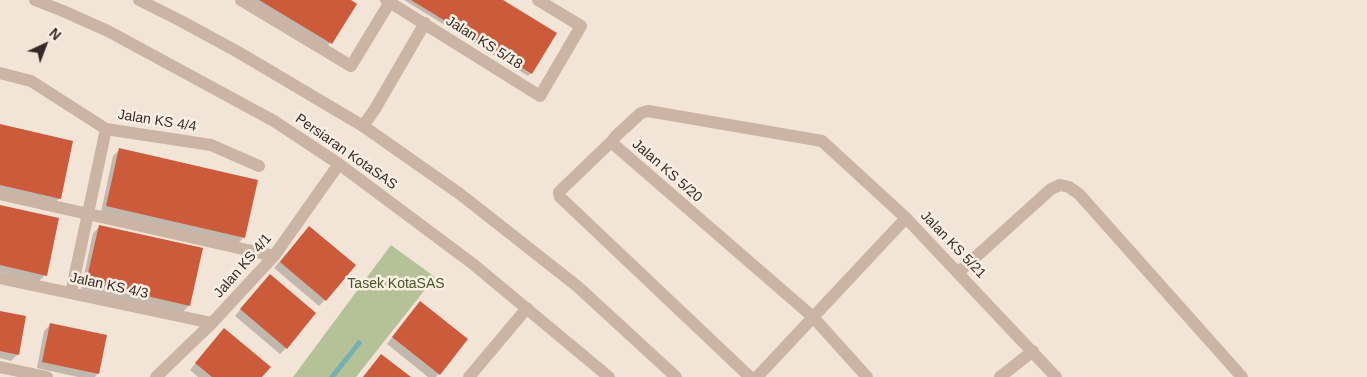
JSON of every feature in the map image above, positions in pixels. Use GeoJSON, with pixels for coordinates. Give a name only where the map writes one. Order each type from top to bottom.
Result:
{"type":"FeatureCollection","features":[{"type":"Feature","properties":{"kind":"street","name":"Persiaran KotaSAS"},"geometry":{"type":"LineString","coordinates":[[35,0],[63,10],[108,31],[274,120],[339,164],[473,264],[609,377]]}},
{"type":"Feature","properties":{"kind":"street","name":"Persiaran KotaSAS"},"geometry":{"type":"LineString","coordinates":[[139,0],[238,52],[363,126],[460,194],[576,286],[676,377]]}},
{"type":"Feature","properties":{"kind":"street"},"geometry":{"type":"LineString","coordinates":[[241,0],[351,66],[388,1]]}},
{"type":"Feature","properties":{"kind":"street","name":"Jalan KS 5/18"},"geometry":{"type":"LineString","coordinates":[[388,1],[540,96],[581,26],[538,0]]}},
{"type":"Feature","properties":{"kind":"street"},"geometry":{"type":"LineString","coordinates":[[363,126],[376,109],[425,23]]}},
{"type":"Feature","properties":{"kind":"street","name":"Jalan KS 4/4"},"geometry":{"type":"LineString","coordinates":[[0,73],[32,80],[106,129],[212,145],[259,166]]}},
{"type":"Feature","properties":{"kind":"street","name":"Jalan KS 5/20"},"geometry":{"type":"LineString","coordinates":[[822,141],[648,111],[641,113],[611,142],[813,317],[867,377]]}},
{"type":"Feature","properties":{"kind":"street"},"geometry":{"type":"LineString","coordinates":[[71,293],[106,129]]}},
{"type":"Feature","properties":{"kind":"street","name":"Jalan KS 5/21"},"geometry":{"type":"LineString","coordinates":[[822,141],[906,218],[1056,377]]}},
{"type":"Feature","properties":{"kind":"street"},"geometry":{"type":"LineString","coordinates":[[611,142],[559,192],[560,197],[750,377]]}},
{"type":"Feature","properties":{"kind":"street","name":"Jalan KS 4/1"},"geometry":{"type":"LineString","coordinates":[[156,377],[212,324],[274,256],[339,164]]}},
{"type":"Feature","properties":{"kind":"street"},"geometry":{"type":"LineString","coordinates":[[959,272],[1051,189],[1060,185],[1069,187],[1079,194],[1242,377]]}},
{"type":"Feature","properties":{"kind":"street"},"geometry":{"type":"LineString","coordinates":[[0,194],[274,256]]}},
{"type":"Feature","properties":{"kind":"street"},"geometry":{"type":"LineString","coordinates":[[757,377],[906,218]]}},
{"type":"Feature","properties":{"kind":"street","name":"Jalan KS 4/3"},"geometry":{"type":"LineString","coordinates":[[0,278],[212,324]]}},
{"type":"Feature","properties":{"kind":"street"},"geometry":{"type":"LineString","coordinates":[[469,377],[526,308]]}},
{"type":"Feature","properties":{"kind":"street"},"geometry":{"type":"LineString","coordinates":[[1000,377],[1033,351]]}},
{"type":"Feature","properties":{"kind":"street"},"geometry":{"type":"LineString","coordinates":[[0,366],[47,377]]}},
{"type":"Feature","properties":{"kind":"green space","name":"Tasek KotaSAS"},"geometry":{"type":"Polygon","coordinates":[[[391,245],[435,277],[356,377],[293,377],[391,245]]]}},
{"type":"Feature","properties":{"kind":"building"},"geometry":{"type":"Polygon","coordinates":[[[259,0],[351,0],[357,4],[332,44],[259,0]]]}},
{"type":"Feature","properties":{"kind":"building"},"geometry":{"type":"Polygon","coordinates":[[[411,0],[503,0],[557,33],[532,74],[411,0]]]}},
{"type":"Feature","properties":{"kind":"building"},"geometry":{"type":"Polygon","coordinates":[[[0,124],[73,141],[61,199],[0,185],[0,124]]]}},
{"type":"Feature","properties":{"kind":"building"},"geometry":{"type":"Polygon","coordinates":[[[119,148],[258,180],[245,238],[106,206],[119,148]]]}},
{"type":"Feature","properties":{"kind":"building"},"geometry":{"type":"Polygon","coordinates":[[[0,205],[59,218],[47,276],[0,265],[0,205]]]}},
{"type":"Feature","properties":{"kind":"building"},"geometry":{"type":"Polygon","coordinates":[[[99,225],[203,248],[190,306],[86,282],[99,225]]]}},
{"type":"Feature","properties":{"kind":"building"},"geometry":{"type":"Polygon","coordinates":[[[309,226],[356,265],[326,301],[280,262],[309,226]]]}},
{"type":"Feature","properties":{"kind":"building"},"geometry":{"type":"Polygon","coordinates":[[[270,274],[316,313],[287,349],[240,309],[270,274]]]}},
{"type":"Feature","properties":{"kind":"building"},"geometry":{"type":"Polygon","coordinates":[[[420,301],[468,339],[440,375],[392,337],[420,301]]]}},
{"type":"Feature","properties":{"kind":"building"},"geometry":{"type":"Polygon","coordinates":[[[0,311],[26,316],[19,355],[0,351],[0,311]]]}},
{"type":"Feature","properties":{"kind":"building"},"geometry":{"type":"Polygon","coordinates":[[[50,323],[107,335],[99,374],[42,362],[50,323]]]}},
{"type":"Feature","properties":{"kind":"building"},"geometry":{"type":"Polygon","coordinates":[[[224,328],[271,367],[262,377],[212,377],[195,363],[224,328]]]}},
{"type":"Feature","properties":{"kind":"building"},"geometry":{"type":"Polygon","coordinates":[[[381,354],[411,377],[363,377],[381,354]]]}},
{"type":"Feature","properties":{"kind":"waterway"},"geometry":{"type":"LineString","coordinates":[[332,377],[359,343]]}}]}
